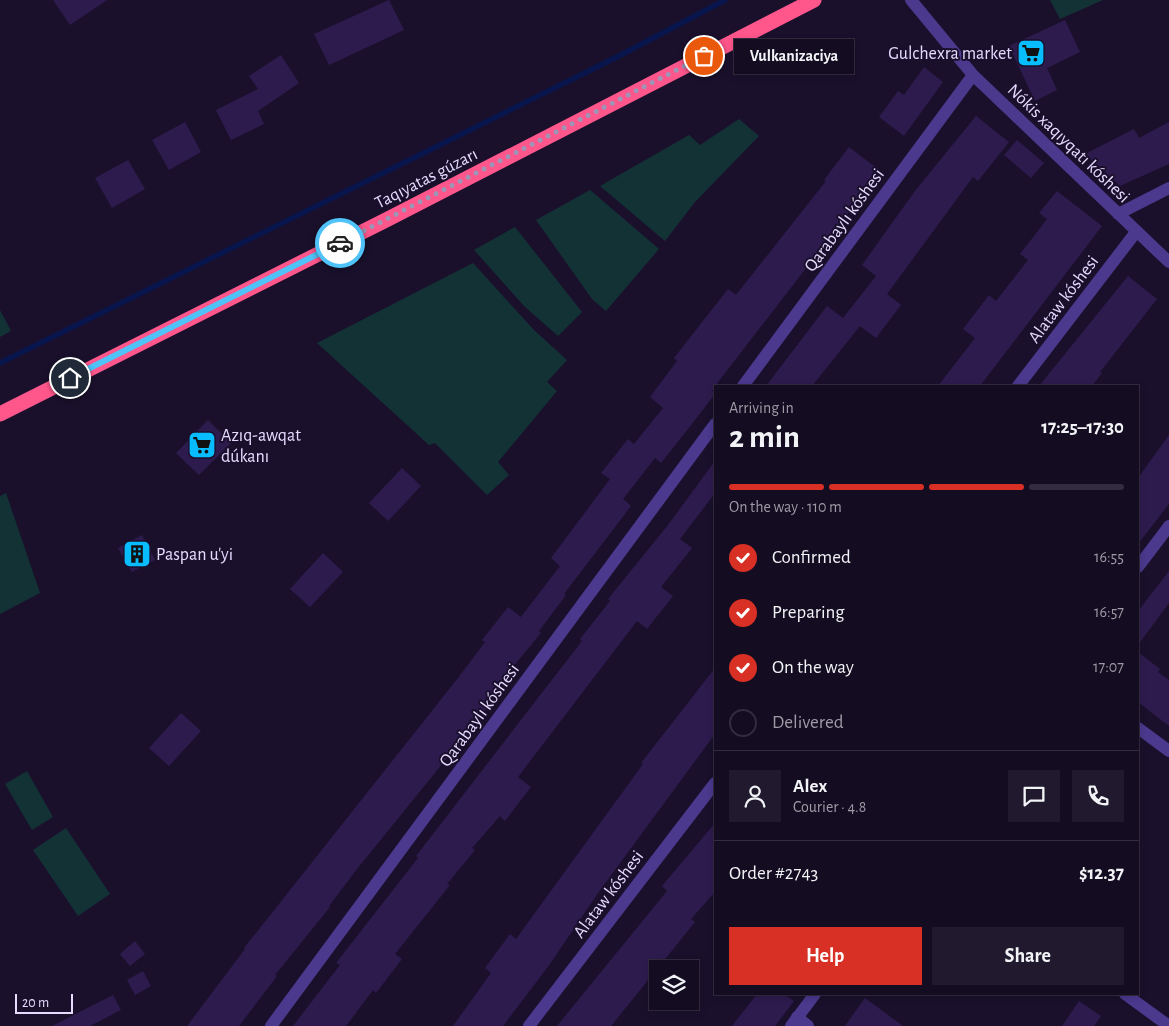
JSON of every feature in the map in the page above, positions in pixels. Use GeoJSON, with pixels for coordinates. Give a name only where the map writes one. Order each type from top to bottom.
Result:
{"type":"FeatureCollection","features":[{"type":"Feature","properties":{"kind":"highway","name":"Taqıyatas gúzarı"},"geometry":{"type":"LineString","coordinates":[[0,414],[396,215],[814,0]]}},
{"type":"Feature","properties":{"kind":"street","name":"Nókis xaqıyqatı kóshesi"},"geometry":{"type":"LineString","coordinates":[[911,0],[973,75],[1169,262]]}},
{"type":"Feature","properties":{"kind":"street","name":"Qarabaylı kóshesi"},"geometry":{"type":"LineString","coordinates":[[744,385],[973,75]]}},
{"type":"Feature","properties":{"kind":"street"},"geometry":{"type":"LineString","coordinates":[[1118,214],[1169,188]]}},
{"type":"Feature","properties":{"kind":"street","name":"Alataw kóshesi"},"geometry":{"type":"LineString","coordinates":[[1019,385],[1136,232]]}},
{"type":"Feature","properties":{"kind":"street","name":"Qarabaylı kóshesi"},"geometry":{"type":"LineString","coordinates":[[271,1026],[714,425]]}},
{"type":"Feature","properties":{"kind":"street"},"geometry":{"type":"LineString","coordinates":[[1139,566],[1167,534]]}},
{"type":"Feature","properties":{"kind":"street"},"geometry":{"type":"LineString","coordinates":[[1139,729],[1169,752]]}},
{"type":"Feature","properties":{"kind":"street","name":"Alataw kóshesi"},"geometry":{"type":"LineString","coordinates":[[529,1026],[714,784]]}},
{"type":"Feature","properties":{"kind":"street"},"geometry":{"type":"LineString","coordinates":[[808,1026],[794,1022],[814,995]]}},
{"type":"Feature","properties":{"kind":"street"},"geometry":{"type":"LineString","coordinates":[[1126,995],[1169,1026]]}},
{"type":"Feature","properties":{"kind":"green space"},"geometry":{"type":"Polygon","coordinates":[[[1050,0],[1103,0],[1060,19],[1050,0]]]}},
{"type":"Feature","properties":{"kind":"green space"},"geometry":{"type":"Polygon","coordinates":[[[739,119],[759,136],[695,202],[665,241],[600,186],[689,135],[700,145],[739,119]]]}},
{"type":"Feature","properties":{"kind":"green space"},"geometry":{"type":"Polygon","coordinates":[[[590,190],[659,249],[606,311],[592,299],[536,220],[590,190]]]}},
{"type":"Feature","properties":{"kind":"green space"},"geometry":{"type":"Polygon","coordinates":[[[515,227],[582,312],[558,336],[524,306],[474,250],[515,227]]]}},
{"type":"Feature","properties":{"kind":"green space"},"geometry":{"type":"Polygon","coordinates":[[[473,263],[534,330],[567,360],[547,382],[557,391],[498,462],[509,475],[487,495],[435,443],[429,445],[317,343],[473,263]]]}},
{"type":"Feature","properties":{"kind":"green space"},"geometry":{"type":"Polygon","coordinates":[[[0,310],[11,331],[0,337],[0,310]]]}},
{"type":"Feature","properties":{"kind":"green space"},"geometry":{"type":"Polygon","coordinates":[[[6,493],[40,593],[0,614],[0,496],[6,493]]]}},
{"type":"Feature","properties":{"kind":"green space"},"geometry":{"type":"Polygon","coordinates":[[[27,771],[53,817],[32,830],[5,784],[27,771]]]}},
{"type":"Feature","properties":{"kind":"green space"},"geometry":{"type":"Polygon","coordinates":[[[66,828],[110,894],[78,916],[33,850],[66,828]]]}},
{"type":"Feature","properties":{"kind":"building"},"geometry":{"type":"Polygon","coordinates":[[[53,0],[107,0],[70,25],[53,0]]]}},
{"type":"Feature","properties":{"kind":"building"},"geometry":{"type":"Polygon","coordinates":[[[389,0],[404,30],[329,65],[314,34],[389,0]]]}},
{"type":"Feature","properties":{"kind":"building"},"geometry":{"type":"Polygon","coordinates":[[[1065,20],[1080,52],[1047,68],[1057,90],[1035,101],[1009,46],[1065,20]]]}},
{"type":"Feature","properties":{"kind":"building"},"geometry":{"type":"Polygon","coordinates":[[[281,55],[299,83],[258,111],[264,124],[231,140],[216,110],[258,89],[249,76],[281,55]]]}},
{"type":"Feature","properties":{"kind":"building"},"geometry":{"type":"Polygon","coordinates":[[[924,67],[943,82],[904,136],[879,117],[898,91],[904,95],[924,67]]]}},
{"type":"Feature","properties":{"kind":"building"},"geometry":{"type":"Polygon","coordinates":[[[976,116],[1009,142],[978,181],[973,177],[887,294],[901,305],[876,338],[860,326],[813,385],[767,385],[827,306],[843,318],[876,276],[862,265],[915,191],[976,116]]]}},
{"type":"Feature","properties":{"kind":"building"},"geometry":{"type":"Polygon","coordinates":[[[185,122],[201,152],[169,170],[152,140],[185,122]]]}},
{"type":"Feature","properties":{"kind":"building"},"geometry":{"type":"Polygon","coordinates":[[[1169,122],[1169,164],[1120,186],[1085,154],[1134,129],[1139,138],[1169,122]]]}},
{"type":"Feature","properties":{"kind":"building"},"geometry":{"type":"Polygon","coordinates":[[[1017,140],[1044,163],[1031,178],[1004,155],[1017,140]]]}},
{"type":"Feature","properties":{"kind":"building"},"geometry":{"type":"Polygon","coordinates":[[[849,147],[879,170],[852,205],[854,206],[714,385],[712,391],[714,395],[688,429],[661,463],[655,458],[623,499],[631,506],[564,594],[566,595],[539,631],[541,633],[512,668],[515,670],[488,704],[490,705],[357,869],[330,907],[275,975],[277,976],[239,1026],[187,1026],[244,948],[458,678],[485,642],[482,640],[508,607],[521,617],[560,566],[551,558],[610,479],[601,473],[628,439],[634,444],[663,408],[650,397],[677,361],[674,358],[728,289],[736,295],[826,181],[824,180],[849,147]]]}},
{"type":"Feature","properties":{"kind":"building"},"geometry":{"type":"Polygon","coordinates":[[[128,160],[145,189],[112,208],[95,178],[128,160]]]}},
{"type":"Feature","properties":{"kind":"building"},"geometry":{"type":"Polygon","coordinates":[[[1057,191],[1102,226],[981,385],[939,385],[975,338],[963,329],[989,295],[996,301],[1028,260],[1020,254],[1047,219],[1039,213],[1057,191]]]}},
{"type":"Feature","properties":{"kind":"building"},"geometry":{"type":"Polygon","coordinates":[[[1128,276],[1157,299],[1100,372],[1102,373],[1093,385],[1040,385],[1128,276]]]}},
{"type":"Feature","properties":{"kind":"building"},"geometry":{"type":"Polygon","coordinates":[[[208,420],[231,443],[199,475],[176,453],[208,420]]]}},
{"type":"Feature","properties":{"kind":"building"},"geometry":{"type":"Polygon","coordinates":[[[1169,435],[1169,504],[1139,543],[1139,477],[1169,435]]]}},
{"type":"Feature","properties":{"kind":"building"},"geometry":{"type":"Polygon","coordinates":[[[714,462],[714,494],[680,539],[692,548],[661,587],[673,596],[647,629],[637,621],[518,777],[531,787],[505,821],[500,816],[472,848],[475,850],[447,884],[450,885],[395,954],[402,959],[376,993],[373,990],[346,1026],[293,1026],[340,965],[336,963],[418,858],[416,856],[582,641],[580,639],[610,601],[608,599],[668,525],[714,462]]]}},
{"type":"Feature","properties":{"kind":"building"},"geometry":{"type":"Polygon","coordinates":[[[402,468],[421,486],[388,521],[369,503],[402,468]]]}},
{"type":"Feature","properties":{"kind":"building","name":"Paspan u'yi"},"geometry":{"type":"Polygon","coordinates":[[[142,535],[155,560],[132,572],[118,548],[142,535]]]}},
{"type":"Feature","properties":{"kind":"building"},"geometry":{"type":"Polygon","coordinates":[[[323,553],[343,572],[310,607],[290,589],[323,553]]]}},
{"type":"Feature","properties":{"kind":"building"},"geometry":{"type":"Polygon","coordinates":[[[1169,571],[1169,603],[1139,644],[1139,610],[1169,571]]]}},
{"type":"Feature","properties":{"kind":"building"},"geometry":{"type":"Polygon","coordinates":[[[1139,653],[1160,669],[1158,672],[1169,680],[1169,726],[1139,703],[1139,653]]]}},
{"type":"Feature","properties":{"kind":"building"},"geometry":{"type":"Polygon","coordinates":[[[714,669],[714,735],[598,893],[550,964],[503,1026],[453,1026],[491,973],[485,968],[510,934],[516,939],[643,764],[641,763],[714,669]]]}},
{"type":"Feature","properties":{"kind":"building"},"geometry":{"type":"Polygon","coordinates":[[[181,713],[201,731],[169,766],[149,748],[181,713]]]}},
{"type":"Feature","properties":{"kind":"building"},"geometry":{"type":"Polygon","coordinates":[[[714,824],[714,893],[691,919],[695,922],[664,960],[649,960],[649,979],[611,1026],[557,1026],[667,891],[662,886],[714,824]]]}},
{"type":"Feature","properties":{"kind":"building"},"geometry":{"type":"Polygon","coordinates":[[[135,941],[145,954],[130,966],[120,954],[135,941]]]}},
{"type":"Feature","properties":{"kind":"building"},"geometry":{"type":"Polygon","coordinates":[[[143,971],[151,986],[135,995],[127,980],[143,971]]]}},
{"type":"Feature","properties":{"kind":"building"},"geometry":{"type":"Polygon","coordinates":[[[113,995],[121,1010],[90,1026],[52,1026],[113,995]]]}},
{"type":"Feature","properties":{"kind":"building"},"geometry":{"type":"Polygon","coordinates":[[[756,995],[785,995],[794,1001],[775,1026],[732,1026],[756,995]]]}},
{"type":"Feature","properties":{"kind":"building"},"geometry":{"type":"Polygon","coordinates":[[[865,998],[903,1026],[845,1026],[865,998]]]}},
{"type":"Feature","properties":{"kind":"building"},"geometry":{"type":"Polygon","coordinates":[[[1079,1001],[1101,1016],[1094,1026],[1062,1026],[1079,1001]]]}},
{"type":"Feature","properties":{"kind":"waterway"},"geometry":{"type":"LineString","coordinates":[[0,363],[619,56],[725,0]]}},
{"type":"Feature","properties":{"kind":"way so far"},"geometry":{"type":"LineString","coordinates":[[340,243],[704,56]]}},
{"type":"Feature","properties":{"kind":"place","name":"Gulchexra market"},"geometry":{"type":"Point","coordinates":[1031,53]}},
{"type":"Feature","properties":{"kind":"place","name":"Vulkanizaciya"},"geometry":{"type":"Point","coordinates":[704,56]}},
{"type":"Feature","properties":{"kind":"place","name":"Azıq-awqat dúkanı"},"geometry":{"type":"Point","coordinates":[202,445]}},
{"type":"Feature","properties":{"kind":"place","name":"Paspan u'yi"},"geometry":{"type":"Point","coordinates":[137,554]}},
{"type":"Feature","properties":{"kind":"route"},"geometry":{"type":"LineString","coordinates":[[70,378],[340,243]]}}]}
